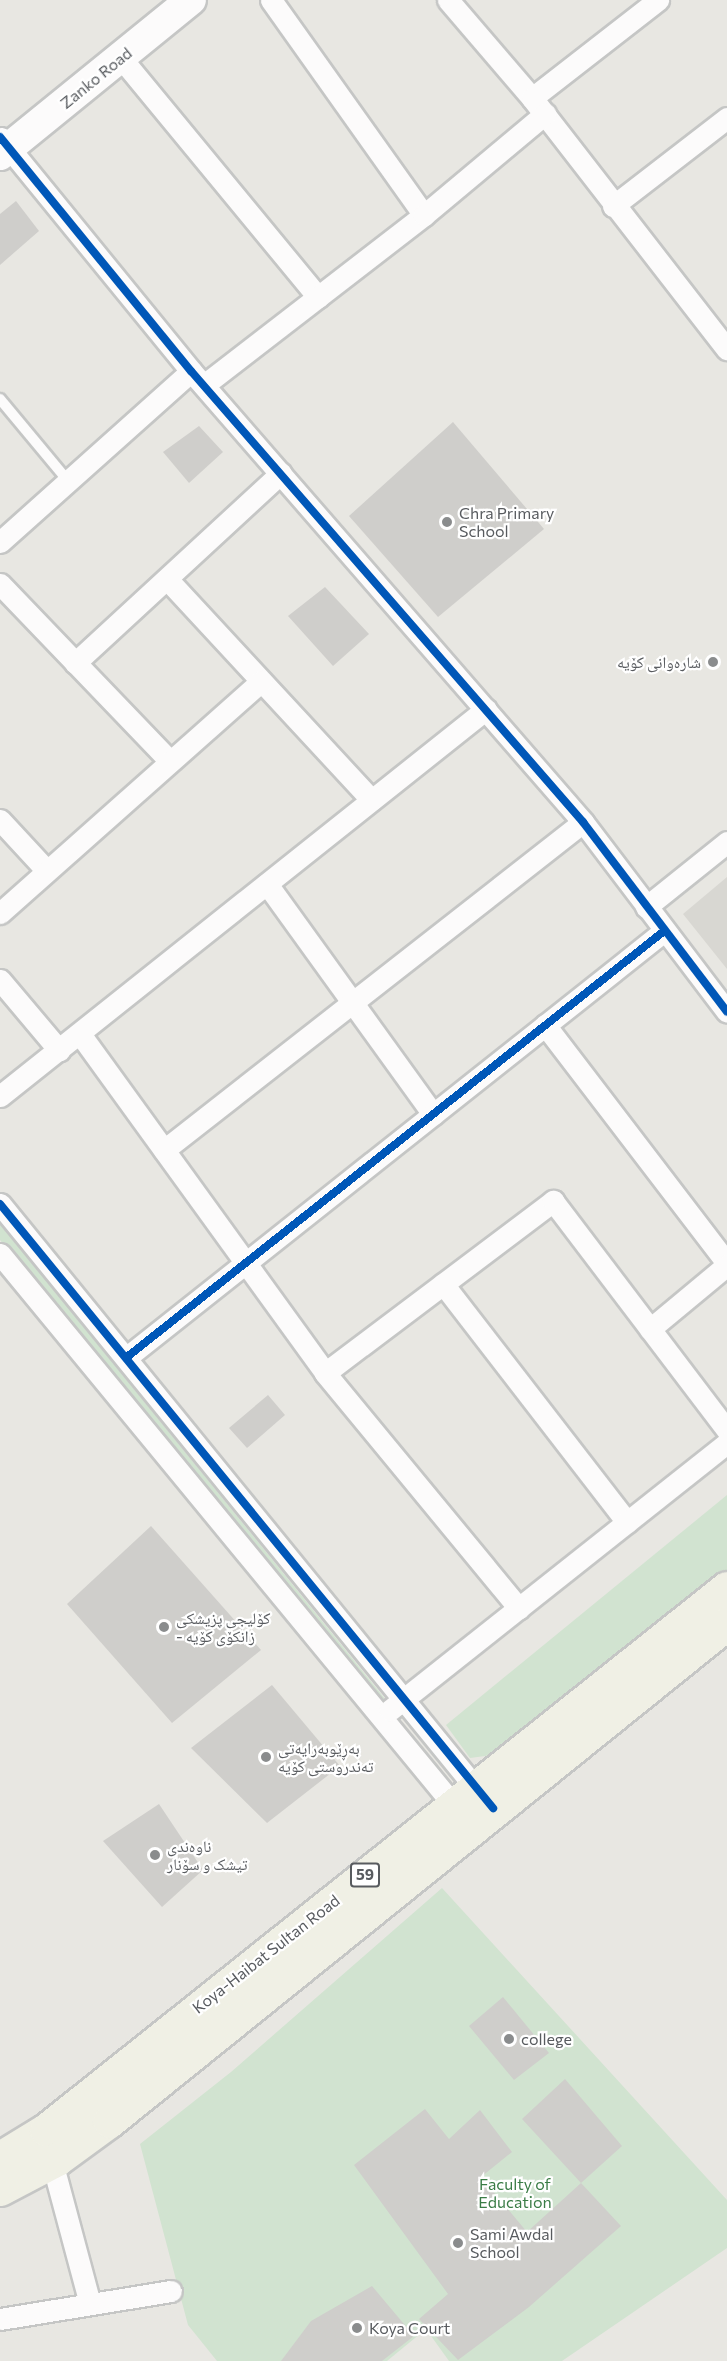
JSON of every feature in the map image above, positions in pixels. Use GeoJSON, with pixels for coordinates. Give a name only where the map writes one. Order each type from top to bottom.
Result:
{"type":"FeatureCollection","features":[{"type":"Feature","properties":{"kind":"main road","name":"Koya-Haibat Sultan Road"},"geometry":{"type":"LineString","coordinates":[[0,2189],[52,2162],[234,2022],[473,1807],[727,1588]]}},
{"type":"Feature","properties":{"kind":"main road","name":"Koya-Haibat Sultan Road"},"geometry":{"type":"LineString","coordinates":[[0,2158],[46,2130],[473,1807],[727,1623]]}},
{"type":"Feature","properties":{"kind":"street","name":"Zanko Road"},"geometry":{"type":"LineString","coordinates":[[3,147],[121,58],[191,0]]}},
{"type":"Feature","properties":{"kind":"street"},"geometry":{"type":"LineString","coordinates":[[271,0],[424,216]]}},
{"type":"Feature","properties":{"kind":"street"},"geometry":{"type":"LineString","coordinates":[[448,0],[538,106],[613,206],[727,349]]}},
{"type":"Feature","properties":{"kind":"street"},"geometry":{"type":"LineString","coordinates":[[4,530],[198,378],[318,297],[424,216],[644,4]]}},
{"type":"Feature","properties":{"kind":"street"},"geometry":{"type":"LineString","coordinates":[[121,58],[318,297]]}},
{"type":"Feature","properties":{"kind":"street"},"geometry":{"type":"LineString","coordinates":[[613,206],[727,118]]}},
{"type":"Feature","properties":{"kind":"street"},"geometry":{"type":"LineString","coordinates":[[3,147],[198,378],[583,822],[727,1012]]}},
{"type":"Feature","properties":{"kind":"street"},"geometry":{"type":"LineString","coordinates":[[75,663],[281,473]]}},
{"type":"Feature","properties":{"kind":"street"},"geometry":{"type":"LineString","coordinates":[[167,579],[372,800]]}},
{"type":"Feature","properties":{"kind":"street"},"geometry":{"type":"LineString","coordinates":[[0,584],[170,761]]}},
{"type":"Feature","properties":{"kind":"street"},"geometry":{"type":"LineString","coordinates":[[0,913],[261,681]]}},
{"type":"Feature","properties":{"kind":"street"},"geometry":{"type":"LineString","coordinates":[[0,1096],[486,709]]}},
{"type":"Feature","properties":{"kind":"street"},"geometry":{"type":"LineString","coordinates":[[0,820],[47,871]]}},
{"type":"Feature","properties":{"kind":"street"},"geometry":{"type":"LineString","coordinates":[[164,1150],[583,822]]}},
{"type":"Feature","properties":{"kind":"street"},"geometry":{"type":"LineString","coordinates":[[646,907],[727,842]]}},
{"type":"Feature","properties":{"kind":"street"},"geometry":{"type":"LineString","coordinates":[[267,884],[433,1114]]}},
{"type":"Feature","properties":{"kind":"street"},"geometry":{"type":"LineString","coordinates":[[127,1357],[664,931]]}},
{"type":"Feature","properties":{"kind":"street"},"geometry":{"type":"LineString","coordinates":[[0,980],[59,1050]]}},
{"type":"Feature","properties":{"kind":"street"},"geometry":{"type":"LineString","coordinates":[[545,1024],[727,1264],[650,1329]]}},
{"type":"Feature","properties":{"kind":"street"},"geometry":{"type":"LineString","coordinates":[[80,1034],[325,1373],[519,1608]]}},
{"type":"Feature","properties":{"kind":"street"},"geometry":{"type":"LineString","coordinates":[[325,1373],[553,1201],[727,1430]]}},
{"type":"Feature","properties":{"kind":"street"},"geometry":{"type":"LineString","coordinates":[[0,1204],[127,1357],[402,1701],[473,1807]]}},
{"type":"Feature","properties":{"kind":"street"},"geometry":{"type":"LineString","coordinates":[[0,1246],[21,1230]]}},
{"type":"Feature","properties":{"kind":"street"},"geometry":{"type":"LineString","coordinates":[[4,1267],[381,1718],[473,1807]]}},
{"type":"Feature","properties":{"kind":"street"},"geometry":{"type":"LineString","coordinates":[[443,1284],[627,1522]]}},
{"type":"Feature","properties":{"kind":"street"},"geometry":{"type":"LineString","coordinates":[[381,1718],[727,1443]]}},
{"type":"Feature","properties":{"kind":"street"},"geometry":{"type":"LineString","coordinates":[[52,2162],[90,2304]]}},
{"type":"Feature","properties":{"kind":"street"},"geometry":{"type":"LineString","coordinates":[[0,2319],[171,2291]]}},
{"type":"Feature","properties":{"kind":"lane"},"geometry":{"type":"LineString","coordinates":[[0,399],[68,481]]}},
{"type":"Feature","properties":{"kind":"shaded area"},"geometry":{"type":"Polygon","coordinates":[[[727,877],[727,969],[683,914],[727,877]]]}},
{"type":"Feature","properties":{"kind":"green space"},"geometry":{"type":"Polygon","coordinates":[[[0,1221],[390,1705],[381,1712],[0,1240],[0,1221]]]}},
{"type":"Feature","properties":{"kind":"green space"},"geometry":{"type":"Polygon","coordinates":[[[727,1495],[727,1572],[500,1754],[470,1758],[446,1725],[727,1495]]]}},
{"type":"Feature","properties":{"kind":"green space","name":"Faculty of Education"},"geometry":{"type":"Polygon","coordinates":[[[442,1888],[727,2200],[727,2248],[562,2361],[449,2361],[426,2329],[387,2361],[217,2361],[188,2325],[140,2144],[231,2072],[442,1888]]]}},
{"type":"Feature","properties":{"kind":"building"},"geometry":{"type":"Polygon","coordinates":[[[16,201],[39,231],[0,265],[0,214],[16,201]]]}},
{"type":"Feature","properties":{"kind":"building","name":"Chra Primary School"},"geometry":{"type":"Polygon","coordinates":[[[453,422],[544,529],[438,617],[349,516],[453,422]]]}},
{"type":"Feature","properties":{"kind":"building"},"geometry":{"type":"Polygon","coordinates":[[[199,426],[223,452],[189,483],[163,452],[199,426]]]}},
{"type":"Feature","properties":{"kind":"building"},"geometry":{"type":"Polygon","coordinates":[[[325,587],[369,634],[333,666],[288,616],[325,587]]]}},
{"type":"Feature","properties":{"kind":"building"},"geometry":{"type":"Polygon","coordinates":[[[268,1395],[285,1415],[247,1448],[229,1428],[268,1395]]]}},
{"type":"Feature","properties":{"kind":"building","name":"کۆلیجی پزیشکی - زانکۆی کۆیە"},"geometry":{"type":"Polygon","coordinates":[[[151,1526],[261,1650],[172,1723],[67,1604],[151,1526]]]}},
{"type":"Feature","properties":{"kind":"building","name":"بەڕێوبەرایەتی تەندروستی کۆیە"},"geometry":{"type":"Polygon","coordinates":[[[272,1685],[340,1766],[267,1823],[191,1748],[272,1685]]]}},
{"type":"Feature","properties":{"kind":"building","name":"ناوەندی تیشک و سۆنار"},"geometry":{"type":"Polygon","coordinates":[[[159,1804],[203,1870],[162,1907],[103,1841],[159,1804]]]}},
{"type":"Feature","properties":{"kind":"building","name":"college"},"geometry":{"type":"Polygon","coordinates":[[[503,1997],[549,2053],[514,2080],[469,2026],[503,1997]]]}},
{"type":"Feature","properties":{"kind":"building"},"geometry":{"type":"Polygon","coordinates":[[[565,2079],[622,2146],[581,2183],[522,2119],[565,2079]]]}},
{"type":"Feature","properties":{"kind":"building","name":"Sami Awdal School"},"geometry":{"type":"Polygon","coordinates":[[[425,2109],[449,2139],[480,2110],[512,2152],[481,2177],[527,2232],[581,2183],[621,2226],[529,2307],[458,2360],[419,2319],[448,2294],[354,2165],[425,2109]]]}},
{"type":"Feature","properties":{"kind":"building","name":"Koya Court"},"geometry":{"type":"Polygon","coordinates":[[[372,2286],[414,2336],[382,2361],[281,2361],[311,2321],[372,2286]]]}},
{"type":"Feature","properties":{"kind":"cycle path"},"geometry":{"type":"LineString","coordinates":[[0,137],[191,371],[583,822],[727,1012]]}},
{"type":"Feature","properties":{"kind":"cycle path"},"geometry":{"type":"LineString","coordinates":[[127,1357],[664,931]]}},
{"type":"Feature","properties":{"kind":"cycle path"},"geometry":{"type":"LineString","coordinates":[[0,1204],[493,1808]]}},
{"type":"Feature","properties":{"kind":"place","name":"Chra Primary School"},"geometry":{"type":"Point","coordinates":[447,522]}},
{"type":"Feature","properties":{"kind":"place","name":"شارەوانی کۆیە"},"geometry":{"type":"Point","coordinates":[713,662]}},
{"type":"Feature","properties":{"kind":"place","name":"کۆلیجی پزیشکی - زانکۆی کۆیە"},"geometry":{"type":"Point","coordinates":[164,1627]}},
{"type":"Feature","properties":{"kind":"place","name":"بەڕێوبەرایەتی تەندروستی کۆیە"},"geometry":{"type":"Point","coordinates":[266,1757]}},
{"type":"Feature","properties":{"kind":"place","name":"ناوەندی تیشک و سۆنار"},"geometry":{"type":"Point","coordinates":[155,1855]}},
{"type":"Feature","properties":{"kind":"place","name":"college"},"geometry":{"type":"Point","coordinates":[509,2039]}},
{"type":"Feature","properties":{"kind":"place","name":"Sami Awdal School"},"geometry":{"type":"Point","coordinates":[458,2243]}},
{"type":"Feature","properties":{"kind":"place","name":"Koya Court"},"geometry":{"type":"Point","coordinates":[357,2328]}}]}
